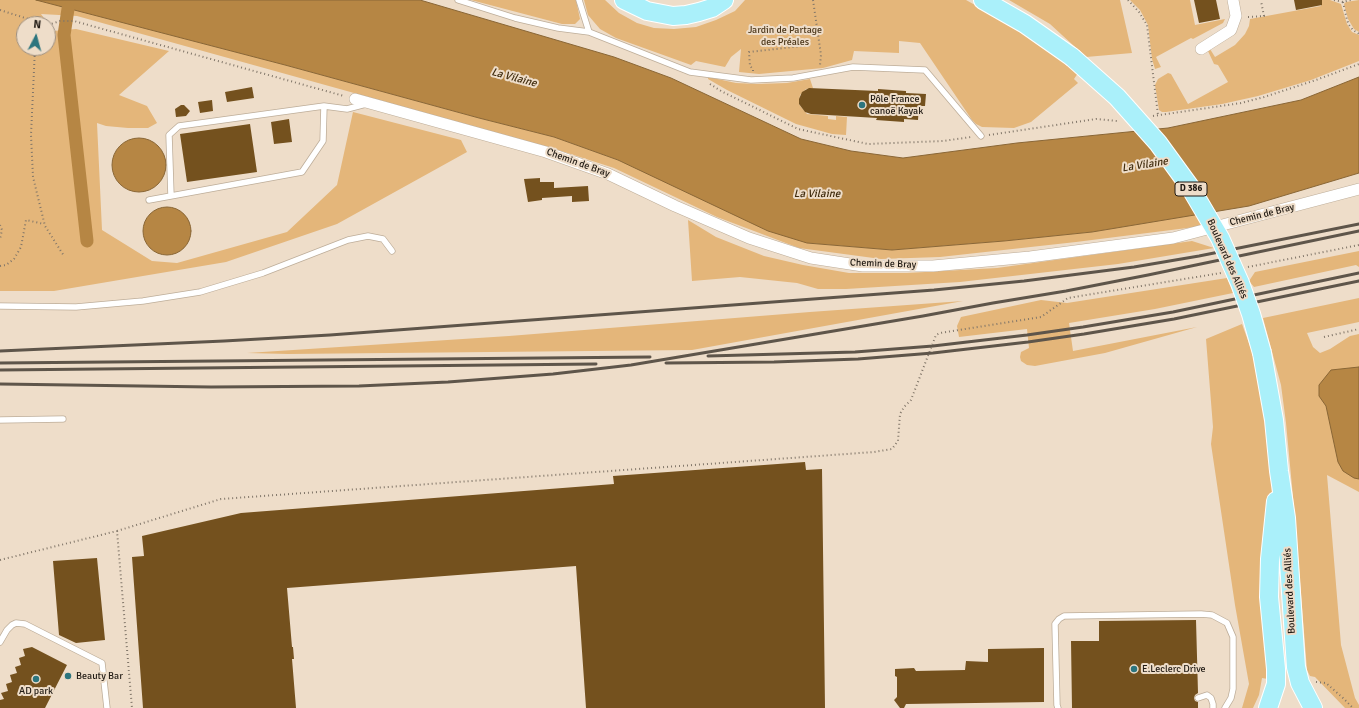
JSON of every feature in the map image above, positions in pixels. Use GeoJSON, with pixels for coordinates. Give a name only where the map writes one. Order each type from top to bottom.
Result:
{"type":"FeatureCollection","features":[{"type":"Feature","properties":{"kind":"main road"},"geometry":{"type":"LineString","coordinates":[[624,0],[647,12],[673,16],[686,15],[712,8],[724,0]]}},
{"type":"Feature","properties":{"kind":"main road","name":"Boulevard des Alliés"},"geometry":{"type":"LineString","coordinates":[[983,0],[1025,24],[1072,57],[1117,97],[1158,143],[1190,187],[1220,238],[1240,283],[1262,353],[1274,420],[1279,471],[1286,518],[1296,667],[1300,683],[1313,708]]}},
{"type":"Feature","properties":{"kind":"main road","name":"Boulevard des Alliés"},"geometry":{"type":"LineString","coordinates":[[1268,708],[1276,684],[1269,579],[1279,471]]}},
{"type":"Feature","properties":{"kind":"street"},"geometry":{"type":"LineString","coordinates":[[1201,49],[1231,30],[1236,16],[1233,0]]}},
{"type":"Feature","properties":{"kind":"street","name":"Chemin de Bray"},"geometry":{"type":"LineString","coordinates":[[355,99],[553,154],[608,174],[675,206],[756,241],[811,258],[863,266],[933,266],[1030,257],[1173,238],[1359,189]]}},
{"type":"Feature","properties":{"kind":"lane"},"geometry":{"type":"LineString","coordinates":[[458,0],[515,18],[558,28],[589,32],[690,72],[751,80],[793,78],[853,67],[924,70],[981,136]]}},
{"type":"Feature","properties":{"kind":"lane"},"geometry":{"type":"LineString","coordinates":[[579,0],[589,32]]}},
{"type":"Feature","properties":{"kind":"lane"},"geometry":{"type":"LineString","coordinates":[[171,196],[169,135],[179,126],[324,106],[347,109],[370,103]]}},
{"type":"Feature","properties":{"kind":"lane"},"geometry":{"type":"LineString","coordinates":[[149,200],[302,172],[323,141],[324,106]]}},
{"type":"Feature","properties":{"kind":"lane"},"geometry":{"type":"LineString","coordinates":[[0,306],[76,306],[143,301],[200,292],[263,273],[348,240],[368,236],[383,239],[392,251]]}},
{"type":"Feature","properties":{"kind":"lane"},"geometry":{"type":"LineString","coordinates":[[0,420],[63,419]]}},
{"type":"Feature","properties":{"kind":"lane"},"geometry":{"type":"LineString","coordinates":[[1058,708],[1055,624],[1058,619],[1064,616],[1201,614],[1212,615],[1226,623],[1233,637],[1233,689],[1231,698],[1225,708]]}},
{"type":"Feature","properties":{"kind":"lane"},"geometry":{"type":"LineString","coordinates":[[0,642],[7,630],[12,625],[25,624],[102,663],[106,708]]}},
{"type":"Feature","properties":{"kind":"lane"},"geometry":{"type":"LineString","coordinates":[[1198,698],[1207,695],[1211,698],[1213,708]]}},
{"type":"Feature","properties":{"kind":"path"},"geometry":{"type":"LineString","coordinates":[[813,0],[821,55],[820,73]]}},
{"type":"Feature","properties":{"kind":"path"},"geometry":{"type":"LineString","coordinates":[[1128,0],[1139,12],[1147,25],[1158,115]]}},
{"type":"Feature","properties":{"kind":"path"},"geometry":{"type":"LineString","coordinates":[[1236,16],[1264,16],[1261,0]]}},
{"type":"Feature","properties":{"kind":"path"},"geometry":{"type":"LineString","coordinates":[[1334,0],[1343,2],[1351,0]]}},
{"type":"Feature","properties":{"kind":"path"},"geometry":{"type":"LineString","coordinates":[[1343,2],[1349,25],[1356,33],[1359,34]]}},
{"type":"Feature","properties":{"kind":"path"},"geometry":{"type":"LineString","coordinates":[[0,10],[19,16]]}},
{"type":"Feature","properties":{"kind":"path"},"geometry":{"type":"LineString","coordinates":[[56,22],[74,21],[355,99]]}},
{"type":"Feature","properties":{"kind":"path"},"geometry":{"type":"LineString","coordinates":[[751,80],[753,69],[750,66],[749,52],[811,46]]}},
{"type":"Feature","properties":{"kind":"path"},"geometry":{"type":"LineString","coordinates":[[35,56],[31,135],[33,177],[44,224],[64,256]]}},
{"type":"Feature","properties":{"kind":"path"},"geometry":{"type":"LineString","coordinates":[[1150,117],[1264,97],[1359,64]]}},
{"type":"Feature","properties":{"kind":"path"},"geometry":{"type":"LineString","coordinates":[[690,72],[721,91],[798,129],[868,144],[943,142],[1096,119],[1119,121]]}},
{"type":"Feature","properties":{"kind":"path"},"geometry":{"type":"LineString","coordinates":[[0,266],[6,265],[14,259],[21,247],[26,220],[44,224]]}},
{"type":"Feature","properties":{"kind":"path"},"geometry":{"type":"LineString","coordinates":[[0,225],[2,230],[0,239]]}},
{"type":"Feature","properties":{"kind":"path"},"geometry":{"type":"LineString","coordinates":[[1248,267],[1359,245]]}},
{"type":"Feature","properties":{"kind":"path"},"geometry":{"type":"LineString","coordinates":[[0,560],[117,531],[221,499],[874,452],[892,449],[898,441],[900,414],[911,400],[936,335],[940,333],[1041,317],[1068,298],[1226,272]]}},
{"type":"Feature","properties":{"kind":"path"},"geometry":{"type":"LineString","coordinates":[[1324,337],[1359,329]]}},
{"type":"Feature","properties":{"kind":"path"},"geometry":{"type":"LineString","coordinates":[[117,531],[132,708]]}},
{"type":"Feature","properties":{"kind":"green space"},"geometry":{"type":"Polygon","coordinates":[[[0,0],[37,0],[554,137],[618,160],[807,243],[892,250],[1092,232],[1195,214],[1203,226],[940,257],[881,259],[799,248],[717,217],[614,168],[552,148],[77,16],[41,14],[42,16],[16,16],[16,56],[56,56],[56,31],[76,29],[169,51],[119,95],[147,106],[157,123],[148,128],[128,128],[106,126],[97,123],[102,230],[152,261],[177,263],[287,232],[337,185],[353,112],[461,140],[467,152],[337,224],[226,262],[54,291],[0,291],[0,0]]]}},
{"type":"Feature","properties":{"kind":"green space"},"geometry":{"type":"Polygon","coordinates":[[[471,0],[576,0],[580,19],[575,24],[562,24],[471,0]]]}},
{"type":"Feature","properties":{"kind":"green space","name":"Jardin de Partage des Préales"},"geometry":{"type":"Polygon","coordinates":[[[584,0],[605,0],[619,13],[637,23],[654,28],[674,29],[696,27],[716,20],[735,11],[745,0],[966,0],[1027,34],[1050,49],[1078,73],[1074,79],[1078,83],[1031,122],[1014,128],[982,127],[972,120],[920,43],[899,41],[899,53],[854,51],[852,60],[823,68],[759,74],[739,72],[741,49],[731,57],[725,67],[696,61],[691,65],[616,38],[600,29],[588,15],[584,0]]]}},
{"type":"Feature","properties":{"kind":"green space"},"geometry":{"type":"Polygon","coordinates":[[[1009,0],[1120,0],[1132,53],[1086,57],[1050,24],[1009,0]]]}},
{"type":"Feature","properties":{"kind":"green space"},"geometry":{"type":"Polygon","coordinates":[[[1130,0],[1190,0],[1195,25],[1225,19],[1223,23],[1156,57],[1161,67],[1155,69],[1152,59],[1148,25],[1140,10],[1130,0]]]}},
{"type":"Feature","properties":{"kind":"green space"},"geometry":{"type":"Polygon","coordinates":[[[1321,0],[1330,0],[1341,4],[1347,24],[1352,32],[1359,35],[1359,61],[1311,80],[1258,96],[1222,104],[1166,112],[1159,110],[1155,85],[1158,79],[1168,73],[1171,74],[1188,104],[1228,82],[1218,65],[1214,64],[1208,51],[1210,49],[1215,57],[1235,45],[1245,34],[1249,26],[1250,19],[1321,6],[1321,0]]]}},
{"type":"Feature","properties":{"kind":"green space"},"geometry":{"type":"Polygon","coordinates":[[[1359,0],[1359,32],[1354,29],[1348,19],[1344,4],[1346,2],[1359,0]]]}},
{"type":"Feature","properties":{"kind":"green space"},"geometry":{"type":"Polygon","coordinates":[[[708,77],[736,83],[757,84],[787,83],[810,79],[813,88],[806,89],[800,95],[799,104],[807,114],[828,116],[828,119],[836,120],[836,116],[847,117],[846,135],[832,134],[796,124],[727,90],[708,79],[708,77]]]}},
{"type":"Feature","properties":{"kind":"green space"},"geometry":{"type":"Polygon","coordinates":[[[688,220],[716,237],[764,256],[849,273],[907,273],[997,268],[1192,241],[1214,248],[1118,264],[960,282],[846,289],[818,289],[797,283],[740,277],[692,281],[688,220]]]}},
{"type":"Feature","properties":{"kind":"green space"},"geometry":{"type":"Polygon","coordinates":[[[1359,251],[1359,267],[1356,265],[1254,287],[1249,281],[1255,272],[1359,251]]]}},
{"type":"Feature","properties":{"kind":"green space"},"geometry":{"type":"Polygon","coordinates":[[[1227,278],[1233,293],[1155,309],[1069,323],[1073,351],[1197,327],[1105,353],[1035,366],[1027,365],[1021,361],[1020,357],[1021,352],[1029,348],[1027,329],[959,337],[957,326],[961,317],[1041,300],[1067,303],[1227,278]]]}},
{"type":"Feature","properties":{"kind":"green space"},"geometry":{"type":"Polygon","coordinates":[[[1359,298],[1359,322],[1307,333],[1313,347],[1320,353],[1330,349],[1350,336],[1359,334],[1359,492],[1327,475],[1341,645],[1355,698],[1359,705],[1359,708],[1345,708],[1315,677],[1310,676],[1307,670],[1286,423],[1281,385],[1263,318],[1359,298]]]}},
{"type":"Feature","properties":{"kind":"green space"},"geometry":{"type":"Polygon","coordinates":[[[963,301],[692,350],[288,354],[247,353],[509,336],[963,301]]]}},
{"type":"Feature","properties":{"kind":"green space"},"geometry":{"type":"Polygon","coordinates":[[[1242,324],[1255,360],[1266,415],[1272,478],[1268,679],[1262,678],[1259,695],[1253,708],[1242,708],[1249,684],[1235,605],[1211,444],[1213,427],[1206,339],[1242,324]]]}},
{"type":"Feature","properties":{"kind":"water","name":"La Vilaine"},"geometry":{"type":"Polygon","coordinates":[[[36,0],[420,0],[614,57],[671,78],[801,139],[851,151],[903,158],[1017,143],[1168,128],[1301,100],[1359,77],[1359,173],[1249,206],[1092,232],[892,250],[807,243],[768,231],[618,160],[554,137],[36,0]]]}},
{"type":"Feature","properties":{"kind":"water"},"geometry":{"type":"Polygon","coordinates":[[[139,138],[149,140],[158,146],[164,155],[166,165],[164,175],[158,184],[149,190],[139,192],[129,190],[120,184],[114,175],[112,165],[114,155],[120,146],[129,140],[139,138]]]}},
{"type":"Feature","properties":{"kind":"water"},"geometry":{"type":"Polygon","coordinates":[[[167,207],[176,209],[184,214],[189,222],[191,231],[189,240],[184,248],[176,253],[167,255],[158,253],[150,248],[145,240],[143,231],[145,222],[150,214],[158,209],[167,207]]]}},
{"type":"Feature","properties":{"kind":"water"},"geometry":{"type":"Polygon","coordinates":[[[1359,367],[1359,479],[1354,478],[1343,471],[1338,462],[1326,406],[1319,396],[1319,385],[1331,370],[1359,367]]]}},
{"type":"Feature","properties":{"kind":"building"},"geometry":{"type":"Polygon","coordinates":[[[1194,0],[1216,0],[1220,19],[1199,23],[1194,0]]]}},
{"type":"Feature","properties":{"kind":"building"},"geometry":{"type":"Polygon","coordinates":[[[1294,0],[1322,0],[1322,5],[1296,10],[1294,0]]]}},
{"type":"Feature","properties":{"kind":"building"},"geometry":{"type":"Polygon","coordinates":[[[252,87],[254,98],[227,102],[225,92],[252,87]]]}},
{"type":"Feature","properties":{"kind":"building","name":"Pôle France canoë Kayak"},"geometry":{"type":"Polygon","coordinates":[[[809,88],[878,91],[878,89],[926,94],[925,106],[919,106],[918,120],[904,119],[904,122],[876,120],[877,118],[811,114],[805,112],[799,104],[799,99],[802,92],[809,88]]]}},
{"type":"Feature","properties":{"kind":"building"},"geometry":{"type":"Polygon","coordinates":[[[212,100],[213,111],[200,113],[198,102],[212,100]]]}},
{"type":"Feature","properties":{"kind":"building"},"geometry":{"type":"Polygon","coordinates":[[[181,105],[184,105],[190,111],[186,116],[176,117],[175,109],[181,105]]]}},
{"type":"Feature","properties":{"kind":"building"},"geometry":{"type":"Polygon","coordinates":[[[289,119],[292,142],[274,144],[271,122],[289,119]]]}},
{"type":"Feature","properties":{"kind":"building"},"geometry":{"type":"Polygon","coordinates":[[[250,124],[257,172],[187,182],[180,134],[250,124]]]}},
{"type":"Feature","properties":{"kind":"building"},"geometry":{"type":"Polygon","coordinates":[[[540,178],[540,182],[554,182],[554,188],[588,186],[589,201],[572,202],[572,196],[542,198],[542,200],[528,202],[524,179],[540,178]]]}},
{"type":"Feature","properties":{"kind":"building"},"geometry":{"type":"Polygon","coordinates":[[[805,462],[806,470],[822,469],[825,708],[586,708],[576,566],[287,588],[294,659],[292,659],[296,708],[143,708],[132,557],[144,556],[142,536],[241,513],[614,484],[613,476],[805,462]]]}},
{"type":"Feature","properties":{"kind":"building"},"geometry":{"type":"Polygon","coordinates":[[[97,558],[105,640],[76,643],[59,635],[53,561],[97,558]]]}},
{"type":"Feature","properties":{"kind":"building","name":"E.Leclerc Drive"},"geometry":{"type":"Polygon","coordinates":[[[1196,620],[1198,693],[1194,698],[1195,701],[1198,702],[1198,708],[1072,708],[1071,641],[1099,641],[1099,621],[1196,620]]]}},
{"type":"Feature","properties":{"kind":"building","name":"AD park"},"geometry":{"type":"Polygon","coordinates":[[[32,647],[67,665],[45,708],[0,708],[0,700],[4,699],[1,693],[8,691],[6,684],[12,682],[10,675],[17,673],[15,667],[21,665],[19,658],[25,656],[23,649],[32,647]]]}},
{"type":"Feature","properties":{"kind":"building"},"geometry":{"type":"Polygon","coordinates":[[[1044,648],[1044,702],[906,704],[904,708],[900,708],[894,700],[897,697],[897,677],[895,676],[895,669],[914,668],[916,671],[965,670],[966,661],[988,662],[988,649],[1044,648]]]}},
{"type":"Feature","properties":{"kind":"waterway"},"geometry":{"type":"LineString","coordinates":[[68,9],[64,35],[87,241]]}},
{"type":"Feature","properties":{"kind":"railway"},"geometry":{"type":"LineString","coordinates":[[0,351],[330,335],[934,290],[1024,281],[1134,267],[1199,256],[1359,224]]}},
{"type":"Feature","properties":{"kind":"railway"},"geometry":{"type":"LineString","coordinates":[[0,384],[211,387],[359,386],[448,382],[553,374],[631,365],[1066,291],[1359,231]]}},
{"type":"Feature","properties":{"kind":"railway"},"geometry":{"type":"LineString","coordinates":[[708,356],[855,352],[933,346],[1027,335],[1173,312],[1359,273]]}},
{"type":"Feature","properties":{"kind":"railway"},"geometry":{"type":"LineString","coordinates":[[666,363],[774,362],[858,359],[933,353],[1028,342],[1174,319],[1359,281]]}},
{"type":"Feature","properties":{"kind":"railway"},"geometry":{"type":"LineString","coordinates":[[0,363],[650,357]]}},
{"type":"Feature","properties":{"kind":"railway"},"geometry":{"type":"LineString","coordinates":[[0,370],[596,364]]}},
{"type":"Feature","properties":{"kind":"place","name":"Pôle France canoë Kayak"},"geometry":{"type":"Point","coordinates":[862,105]}},
{"type":"Feature","properties":{"kind":"place","name":"E.Leclerc Drive"},"geometry":{"type":"Point","coordinates":[1134,669]}},
{"type":"Feature","properties":{"kind":"place","name":"Beauty Bar"},"geometry":{"type":"Point","coordinates":[68,676]}},
{"type":"Feature","properties":{"kind":"place","name":"AD park"},"geometry":{"type":"Point","coordinates":[36,679]}}]}
